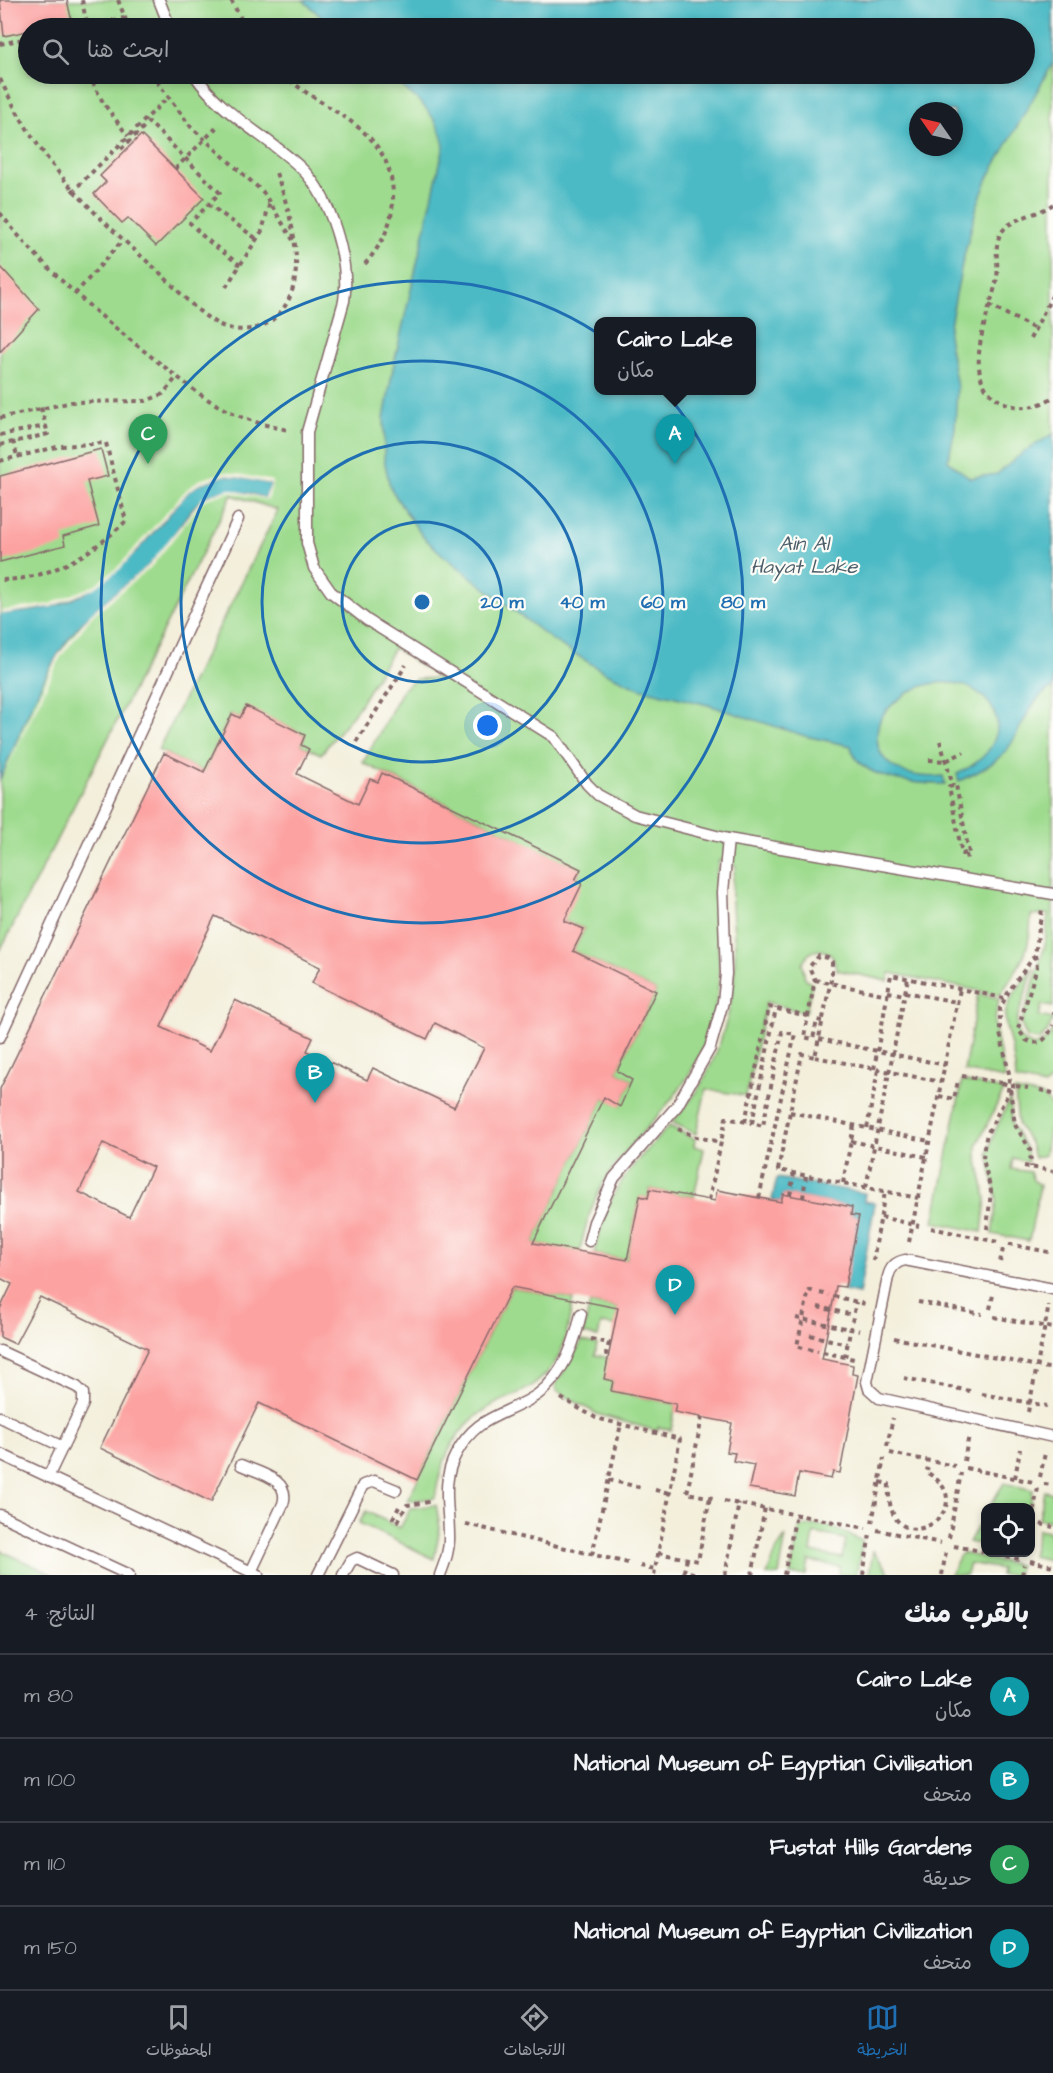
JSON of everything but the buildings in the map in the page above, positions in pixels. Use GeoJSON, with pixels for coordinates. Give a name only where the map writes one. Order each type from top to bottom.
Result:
{"type":"FeatureCollection","features":[{"type":"Feature","properties":{"kind":"lane"},"geometry":{"type":"LineString","coordinates":[[159,0],[166,18]]}},
{"type":"Feature","properties":{"kind":"lane"},"geometry":{"type":"LineString","coordinates":[[203,84],[226,111],[303,170],[332,219],[340,246],[346,286],[334,343],[318,388],[308,432],[307,543],[314,568],[321,581],[342,602],[554,737],[587,784],[610,803],[651,820],[728,838],[1048,893]]}},
{"type":"Feature","properties":{"kind":"lane"},"geometry":{"type":"LineString","coordinates":[[0,1037],[238,519]]}},
{"type":"Feature","properties":{"kind":"lane"},"geometry":{"type":"LineString","coordinates":[[589,1241],[594,1222],[614,1178],[677,1106],[702,1066],[713,1039],[723,1002],[726,974],[723,892],[728,838]]}},
{"type":"Feature","properties":{"kind":"lane"},"geometry":{"type":"LineString","coordinates":[[1053,1289],[905,1260],[900,1261],[890,1271],[867,1374],[869,1389],[879,1398],[1053,1437]]}},
{"type":"Feature","properties":{"kind":"lane"},"geometry":{"type":"LineString","coordinates":[[440,1575],[447,1556],[450,1537],[446,1500],[449,1471],[465,1440],[493,1415],[529,1401],[546,1386],[567,1357],[576,1336],[581,1314]]}},
{"type":"Feature","properties":{"kind":"lane"},"geometry":{"type":"LineString","coordinates":[[0,1351],[76,1387],[83,1393],[83,1404],[48,1477]]}},
{"type":"Feature","properties":{"kind":"lane"},"geometry":{"type":"LineString","coordinates":[[0,1418],[63,1447]]}},
{"type":"Feature","properties":{"kind":"lane"},"geometry":{"type":"LineString","coordinates":[[0,1454],[255,1573],[283,1504],[285,1492],[278,1482],[241,1465]]}},
{"type":"Feature","properties":{"kind":"lane"},"geometry":{"type":"LineString","coordinates":[[318,1575],[363,1485],[374,1480],[396,1490]]}},
{"type":"Feature","properties":{"kind":"lane"},"geometry":{"type":"LineString","coordinates":[[0,1515],[129,1575]]}},
{"type":"Feature","properties":{"kind":"lane"},"geometry":{"type":"LineString","coordinates":[[343,1575],[351,1561],[357,1558],[393,1575]]}},
{"type":"Feature","properties":{"kind":"path"},"geometry":{"type":"LineString","coordinates":[[82,0],[85,18]]}},
{"type":"Feature","properties":{"kind":"path"},"geometry":{"type":"LineString","coordinates":[[118,0],[124,18]]}},
{"type":"Feature","properties":{"kind":"path"},"geometry":{"type":"LineString","coordinates":[[231,0],[241,18]]}},
{"type":"Feature","properties":{"kind":"path"},"geometry":{"type":"LineString","coordinates":[[0,44],[18,40]]}},
{"type":"Feature","properties":{"kind":"path"},"geometry":{"type":"LineString","coordinates":[[0,79],[32,138],[72,192],[215,322],[237,330],[261,326],[272,320],[287,302],[295,273],[295,243],[285,202],[271,161]]}},
{"type":"Feature","properties":{"kind":"path"},"geometry":{"type":"LineString","coordinates":[[93,84],[104,104],[128,136]]}},
{"type":"Feature","properties":{"kind":"path"},"geometry":{"type":"LineString","coordinates":[[158,84],[204,140],[254,183],[270,201],[295,243]]}},
{"type":"Feature","properties":{"kind":"path"},"geometry":{"type":"LineString","coordinates":[[295,84],[364,131],[382,151],[392,176],[393,206],[388,227],[374,254],[346,286]]}},
{"type":"Feature","properties":{"kind":"path"},"geometry":{"type":"LineString","coordinates":[[72,192],[167,98]]}},
{"type":"Feature","properties":{"kind":"path"},"geometry":{"type":"LineString","coordinates":[[121,149],[149,122],[220,193],[189,222],[206,239],[240,265]]}},
{"type":"Feature","properties":{"kind":"path"},"geometry":{"type":"LineString","coordinates":[[175,169],[217,127]]}},
{"type":"Feature","properties":{"kind":"path"},"geometry":{"type":"LineString","coordinates":[[226,287],[257,240],[266,221],[270,201]]}},
{"type":"Feature","properties":{"kind":"path"},"geometry":{"type":"LineString","coordinates":[[208,204],[257,240]]}},
{"type":"Feature","properties":{"kind":"path"},"geometry":{"type":"LineString","coordinates":[[1053,204],[1011,223],[1000,235],[996,279],[979,350],[983,380],[990,393],[1003,403],[1030,407],[1044,403],[1053,397]]}},
{"type":"Feature","properties":{"kind":"path"},"geometry":{"type":"LineString","coordinates":[[0,213],[20,240],[75,294],[211,402],[238,416],[267,426],[308,432]]}},
{"type":"Feature","properties":{"kind":"path"},"geometry":{"type":"LineString","coordinates":[[75,294],[123,240]]}},
{"type":"Feature","properties":{"kind":"path"},"geometry":{"type":"LineString","coordinates":[[1030,339],[1053,294]]}},
{"type":"Feature","properties":{"kind":"path"},"geometry":{"type":"LineString","coordinates":[[989,305],[1035,329]]}},
{"type":"Feature","properties":{"kind":"path"},"geometry":{"type":"LineString","coordinates":[[0,418],[40,407],[72,402],[146,401],[163,394],[177,377]]}},
{"type":"Feature","properties":{"kind":"path"},"geometry":{"type":"LineString","coordinates":[[0,445],[48,434],[40,407]]}},
{"type":"Feature","properties":{"kind":"path"},"geometry":{"type":"LineString","coordinates":[[0,435],[46,426]]}},
{"type":"Feature","properties":{"kind":"path"},"geometry":{"type":"LineString","coordinates":[[13,441],[17,456]]}},
{"type":"Feature","properties":{"kind":"path"},"geometry":{"type":"LineString","coordinates":[[0,461],[61,446],[106,442],[126,521],[110,537],[72,562],[28,577],[0,580]]}},
{"type":"Feature","properties":{"kind":"path"},"geometry":{"type":"LineString","coordinates":[[356,742],[415,650]]}},
{"type":"Feature","properties":{"kind":"path"},"geometry":{"type":"LineString","coordinates":[[940,741],[953,786],[956,785],[969,853],[962,854],[949,787],[953,786]]}},
{"type":"Feature","properties":{"kind":"path"},"geometry":{"type":"LineString","coordinates":[[929,760],[946,760],[964,752]]}},
{"type":"Feature","properties":{"kind":"path"},"geometry":{"type":"LineString","coordinates":[[1048,893],[1035,955],[1037,967],[1018,1029],[1026,1040],[1038,1043],[1045,1040],[1053,1025]]}},
{"type":"Feature","properties":{"kind":"path"},"geometry":{"type":"LineString","coordinates":[[1031,1167],[1030,1149],[1015,1125],[1009,1088],[1009,1065],[999,1021],[1005,998],[1035,955]]}},
{"type":"Feature","properties":{"kind":"path"},"geometry":{"type":"LineString","coordinates":[[815,1057],[834,967],[824,956],[814,958],[808,967],[814,980],[804,1036],[813,1039],[817,1020],[822,1021]]}},
{"type":"Feature","properties":{"kind":"path"},"geometry":{"type":"LineString","coordinates":[[867,1128],[877,1051],[891,975],[1005,998]]}},
{"type":"Feature","properties":{"kind":"path"},"geometry":{"type":"LineString","coordinates":[[866,1187],[908,978]]}},
{"type":"Feature","properties":{"kind":"path"},"geometry":{"type":"LineString","coordinates":[[814,980],[888,994],[905,994],[957,1002]]}},
{"type":"Feature","properties":{"kind":"path"},"geometry":{"type":"LineString","coordinates":[[912,1224],[960,989]]}},
{"type":"Feature","properties":{"kind":"path"},"geometry":{"type":"LineString","coordinates":[[745,1122],[769,1007],[808,1016]]}},
{"type":"Feature","properties":{"kind":"path"},"geometry":{"type":"LineString","coordinates":[[752,1123],[776,1008]]}},
{"type":"Feature","properties":{"kind":"path"},"geometry":{"type":"LineString","coordinates":[[710,1200],[726,1118],[764,1126],[782,1032],[795,1034],[759,1198]]}},
{"type":"Feature","properties":{"kind":"path"},"geometry":{"type":"LineString","coordinates":[[819,1039],[945,1065]]}},
{"type":"Feature","properties":{"kind":"path"},"geometry":{"type":"LineString","coordinates":[[918,1197],[778,1170],[802,1054],[941,1082]]}},
{"type":"Feature","properties":{"kind":"path"},"geometry":{"type":"LineString","coordinates":[[962,1076],[1028,1088]]}},
{"type":"Feature","properties":{"kind":"path"},"geometry":{"type":"LineString","coordinates":[[939,1096],[954,1099],[957,1081]]}},
{"type":"Feature","properties":{"kind":"path"},"geometry":{"type":"LineString","coordinates":[[987,1229],[991,1191],[983,1159],[984,1147],[987,1134],[1009,1088]]}},
{"type":"Feature","properties":{"kind":"path"},"geometry":{"type":"LineString","coordinates":[[1040,1090],[1053,1093]]}},
{"type":"Feature","properties":{"kind":"path"},"geometry":{"type":"LineString","coordinates":[[790,1112],[929,1141]]}},
{"type":"Feature","properties":{"kind":"path"},"geometry":{"type":"LineString","coordinates":[[843,1183],[854,1125]]}},
{"type":"Feature","properties":{"kind":"path"},"geometry":{"type":"LineString","coordinates":[[696,1137],[721,1142]]}},
{"type":"Feature","properties":{"kind":"path"},"geometry":{"type":"LineString","coordinates":[[851,1141],[926,1157]]}},
{"type":"Feature","properties":{"kind":"path"},"geometry":{"type":"LineString","coordinates":[[1024,1166],[1053,1171]]}},
{"type":"Feature","properties":{"kind":"path"},"geometry":{"type":"LineString","coordinates":[[790,1195],[794,1173]]}},
{"type":"Feature","properties":{"kind":"path"},"geometry":{"type":"LineString","coordinates":[[802,1198],[806,1176]]}},
{"type":"Feature","properties":{"kind":"path"},"geometry":{"type":"LineString","coordinates":[[885,1191],[881,1217],[920,1226]]}},
{"type":"Feature","properties":{"kind":"path"},"geometry":{"type":"LineString","coordinates":[[931,1228],[998,1242]]}},
{"type":"Feature","properties":{"kind":"path"},"geometry":{"type":"LineString","coordinates":[[1009,1244],[1053,1253]]}},
{"type":"Feature","properties":{"kind":"path"},"geometry":{"type":"LineString","coordinates":[[1015,1478],[1053,1289]]}},
{"type":"Feature","properties":{"kind":"path"},"geometry":{"type":"LineString","coordinates":[[814,1292],[809,1290],[797,1346],[818,1351]]}},
{"type":"Feature","properties":{"kind":"path"},"geometry":{"type":"LineString","coordinates":[[820,1293],[865,1304]]}},
{"type":"Feature","properties":{"kind":"path"},"geometry":{"type":"LineString","coordinates":[[845,1357],[856,1301]]}},
{"type":"Feature","properties":{"kind":"path"},"geometry":{"type":"LineString","coordinates":[[918,1302],[982,1314]]}},
{"type":"Feature","properties":{"kind":"path"},"geometry":{"type":"LineString","coordinates":[[806,1304],[811,1305]]}},
{"type":"Feature","properties":{"kind":"path"},"geometry":{"type":"LineString","coordinates":[[818,1307],[853,1315]]}},
{"type":"Feature","properties":{"kind":"path"},"geometry":{"type":"LineString","coordinates":[[994,1317],[1053,1328]]}},
{"type":"Feature","properties":{"kind":"path"},"geometry":{"type":"LineString","coordinates":[[796,1318],[850,1329]]}},
{"type":"Feature","properties":{"kind":"path"},"geometry":{"type":"LineString","coordinates":[[800,1333],[847,1344]]}},
{"type":"Feature","properties":{"kind":"path"},"geometry":{"type":"LineString","coordinates":[[895,1338],[1053,1370]]}},
{"type":"Feature","properties":{"kind":"path"},"geometry":{"type":"LineString","coordinates":[[609,1343],[606,1354],[609,1354]]}},
{"type":"Feature","properties":{"kind":"path"},"geometry":{"type":"LineString","coordinates":[[904,1378],[970,1391]]}},
{"type":"Feature","properties":{"kind":"path"},"geometry":{"type":"LineString","coordinates":[[546,1386],[585,1414],[680,1439],[654,1575]]}},
{"type":"Feature","properties":{"kind":"path"},"geometry":{"type":"LineString","coordinates":[[982,1394],[1047,1406]]}},
{"type":"Feature","properties":{"kind":"path"},"geometry":{"type":"LineString","coordinates":[[658,1553],[698,1561],[711,1498],[687,1493],[702,1417]]}},
{"type":"Feature","properties":{"kind":"path"},"geometry":{"type":"LineString","coordinates":[[592,1555],[621,1424]]}},
{"type":"Feature","properties":{"kind":"path"},"geometry":{"type":"LineString","coordinates":[[890,1453],[955,1466]]}},
{"type":"Feature","properties":{"kind":"path"},"geometry":{"type":"LineString","coordinates":[[872,1523],[884,1458]]}},
{"type":"Feature","properties":{"kind":"path"},"geometry":{"type":"LineString","coordinates":[[880,1482],[889,1484],[890,1507],[895,1519],[906,1528],[920,1530],[933,1526],[943,1517],[947,1504],[946,1490],[939,1479],[926,1472],[928,1468]]}},
{"type":"Feature","properties":{"kind":"path"},"geometry":{"type":"LineString","coordinates":[[966,1468],[1033,1482]]}},
{"type":"Feature","properties":{"kind":"path"},"geometry":{"type":"LineString","coordinates":[[949,1539],[961,1473]]}},
{"type":"Feature","properties":{"kind":"path"},"geometry":{"type":"LineString","coordinates":[[609,1480],[644,1488]]}},
{"type":"Feature","properties":{"kind":"path"},"geometry":{"type":"LineString","coordinates":[[1044,1484],[1053,1485]]}},
{"type":"Feature","properties":{"kind":"path"},"geometry":{"type":"LineString","coordinates":[[1035,1505],[1038,1488]]}},
{"type":"Feature","properties":{"kind":"path"},"geometry":{"type":"LineString","coordinates":[[655,1490],[670,1493]]}},
{"type":"Feature","properties":{"kind":"path"},"geometry":{"type":"LineString","coordinates":[[724,1501],[866,1528]]}},
{"type":"Feature","properties":{"kind":"path"},"geometry":{"type":"LineString","coordinates":[[725,1575],[739,1503]]}},
{"type":"Feature","properties":{"kind":"path"},"geometry":{"type":"LineString","coordinates":[[752,1575],[765,1508]]}},
{"type":"Feature","properties":{"kind":"path"},"geometry":{"type":"LineString","coordinates":[[784,1575],[796,1514]]}},
{"type":"Feature","properties":{"kind":"path"},"geometry":{"type":"LineString","coordinates":[[448,1520],[628,1563]]}},
{"type":"Feature","properties":{"kind":"path"},"geometry":{"type":"LineString","coordinates":[[1035,1523],[1053,1527]]}},
{"type":"Feature","properties":{"kind":"path"},"geometry":{"type":"LineString","coordinates":[[877,1530],[941,1543]]}},
{"type":"Feature","properties":{"kind":"path"},"geometry":{"type":"LineString","coordinates":[[863,1575],[870,1534]]}},
{"type":"Feature","properties":{"kind":"path"},"geometry":{"type":"LineString","coordinates":[[954,1546],[981,1551]]}},
{"type":"Feature","properties":{"kind":"path"},"geometry":{"type":"LineString","coordinates":[[942,1575],[946,1551]]}},
{"type":"Feature","properties":{"kind":"path"},"geometry":{"type":"LineString","coordinates":[[1010,1557],[1019,1559]]}},
{"type":"Feature","properties":{"kind":"path"},"geometry":{"type":"LineString","coordinates":[[687,1559],[684,1571],[698,1575]]}},
{"type":"Feature","properties":{"kind":"path"},"geometry":{"type":"LineString","coordinates":[[1030,1561],[1053,1566]]}},
{"type":"Feature","properties":{"kind":"path"},"geometry":{"type":"LineString","coordinates":[[1022,1575],[1023,1565]]}},
{"type":"Feature","properties":{"kind":"path"},"geometry":{"type":"LineString","coordinates":[[640,1566],[655,1569]]}},
{"type":"Feature","properties":{"kind":"green space"},"geometry":{"type":"Polygon","coordinates":[[[0,0],[1053,0],[1053,1007],[1042,1005],[1039,1016],[1053,1019],[1048,1031],[1039,1040],[1027,1038],[1021,1024],[1045,945],[1048,914],[1031,915],[1029,940],[1023,958],[1000,995],[890,973],[888,981],[837,970],[832,955],[819,950],[808,955],[802,964],[805,978],[812,983],[806,1013],[766,1002],[746,1096],[706,1089],[696,1134],[672,1122],[687,1105],[711,1064],[727,1018],[732,994],[735,948],[732,897],[736,866],[719,860],[715,888],[719,959],[718,994],[711,1026],[699,1056],[679,1090],[608,1175],[590,1212],[580,1252],[533,1243],[604,1097],[620,1106],[632,1080],[617,1071],[656,991],[573,951],[584,929],[564,921],[580,869],[363,763],[404,688],[416,679],[439,678],[394,648],[358,708],[321,754],[301,745],[305,735],[246,707],[240,718],[231,714],[204,772],[158,750],[278,510],[232,495],[0,951],[0,0]]]}},
{"type":"Feature","properties":{"kind":"green space"},"geometry":{"type":"Polygon","coordinates":[[[1034,968],[1017,1019],[1018,1034],[1021,1040],[1034,1046],[1047,1040],[1053,1029],[1053,1079],[1044,1086],[1016,1080],[1006,1022],[1006,1012],[1010,1001],[1034,968]]]}},
{"type":"Feature","properties":{"kind":"green space"},"geometry":{"type":"Polygon","coordinates":[[[978,994],[999,998],[994,1023],[1005,1079],[964,1071],[978,994]]]}},
{"type":"Feature","properties":{"kind":"green space"},"geometry":{"type":"Polygon","coordinates":[[[962,1081],[1004,1090],[977,1145],[977,1156],[986,1198],[982,1232],[934,1222],[962,1081]]]}},
{"type":"Feature","properties":{"kind":"green space"},"geometry":{"type":"Polygon","coordinates":[[[1015,1091],[1043,1096],[1053,1108],[1045,1155],[1034,1158],[1030,1143],[1018,1125],[1015,1091]]]}},
{"type":"Feature","properties":{"kind":"green space"},"geometry":{"type":"Polygon","coordinates":[[[1010,1099],[1012,1125],[1027,1150],[1028,1162],[1013,1158],[1011,1169],[1030,1172],[1033,1180],[1040,1185],[1029,1241],[992,1234],[997,1200],[988,1153],[995,1131],[1010,1099]]]}},
{"type":"Feature","properties":{"kind":"green space"},"geometry":{"type":"Polygon","coordinates":[[[669,1126],[695,1139],[694,1146],[704,1149],[694,1197],[650,1189],[648,1198],[640,1197],[627,1260],[594,1254],[605,1213],[620,1184],[669,1126]]]}},
{"type":"Feature","properties":{"kind":"green space"},"geometry":{"type":"Polygon","coordinates":[[[512,1287],[573,1299],[560,1354],[543,1377],[535,1383],[493,1405],[469,1422],[446,1456],[435,1498],[407,1501],[512,1287]]]}},
{"type":"Feature","properties":{"kind":"green space"},"geometry":{"type":"Polygon","coordinates":[[[590,1303],[618,1308],[615,1326],[601,1324],[598,1337],[583,1334],[590,1303]]]}},
{"type":"Feature","properties":{"kind":"green space"},"geometry":{"type":"Polygon","coordinates":[[[582,1341],[597,1344],[595,1355],[609,1358],[605,1379],[613,1381],[611,1391],[676,1404],[671,1430],[658,1427],[657,1431],[597,1414],[557,1391],[555,1386],[582,1341]]]}},
{"type":"Feature","properties":{"kind":"green space"},"geometry":{"type":"Polygon","coordinates":[[[1004,1483],[1033,1490],[1031,1503],[992,1503],[1004,1483]]]}},
{"type":"Feature","properties":{"kind":"green space"},"geometry":{"type":"Polygon","coordinates":[[[1044,1491],[1053,1493],[1053,1516],[1050,1521],[1039,1519],[1044,1491]]]}},
{"type":"Feature","properties":{"kind":"green space"},"geometry":{"type":"Polygon","coordinates":[[[436,1505],[440,1528],[434,1559],[359,1523],[366,1511],[400,1528],[411,1508],[436,1505]]]}},
{"type":"Feature","properties":{"kind":"green space"},"geometry":{"type":"Polygon","coordinates":[[[981,1520],[981,1544],[969,1542],[981,1520]]]}},
{"type":"Feature","properties":{"kind":"green space"},"geometry":{"type":"Polygon","coordinates":[[[816,1525],[832,1527],[863,1541],[856,1575],[839,1575],[840,1567],[809,1561],[806,1575],[790,1575],[800,1527],[816,1525]],[[814,1533],[811,1552],[842,1558],[846,1539],[814,1533]]]}},
{"type":"Feature","properties":{"kind":"green space"},"geometry":{"type":"Polygon","coordinates":[[[1038,1529],[1048,1531],[1053,1543],[1053,1561],[1035,1557],[1038,1529]]]}},
{"type":"Feature","properties":{"kind":"green space"},"geometry":{"type":"Polygon","coordinates":[[[786,1536],[779,1575],[767,1575],[777,1549],[786,1536]]]}},
{"type":"Feature","properties":{"kind":"green space"},"geometry":{"type":"Polygon","coordinates":[[[0,1550],[53,1575],[0,1575],[0,1550]]]}},
{"type":"Feature","properties":{"kind":"green space"},"geometry":{"type":"Polygon","coordinates":[[[873,1551],[891,1575],[869,1575],[873,1551]]]}},
{"type":"Feature","properties":{"kind":"green space"},"geometry":{"type":"Polygon","coordinates":[[[961,1553],[1019,1565],[1017,1575],[1000,1575],[1001,1569],[969,1563],[966,1575],[950,1575],[961,1553]]]}},
{"type":"Feature","properties":{"kind":"water","name":"Ain Al Hayat Lake"},"geometry":{"type":"Polygon","coordinates":[[[303,0],[1053,0],[1053,63],[988,178],[977,206],[962,264],[948,335],[957,387],[955,429],[948,461],[970,478],[997,474],[1025,451],[1053,434],[1053,688],[1045,692],[1033,705],[1009,747],[999,758],[959,781],[957,774],[984,755],[996,734],[995,714],[983,697],[964,686],[939,683],[912,691],[885,712],[878,727],[879,749],[891,765],[911,774],[943,776],[945,784],[889,778],[864,766],[856,757],[851,746],[805,736],[708,705],[639,688],[606,673],[552,640],[423,537],[390,487],[384,459],[384,419],[393,368],[444,146],[436,123],[422,105],[398,84],[1035,84],[1035,18],[322,18],[303,0]]]}},
{"type":"Feature","properties":{"kind":"water"},"geometry":{"type":"Polygon","coordinates":[[[226,475],[271,484],[265,498],[240,492],[221,492],[206,497],[195,506],[149,565],[83,622],[62,648],[41,684],[0,780],[0,614],[50,607],[92,588],[128,560],[189,491],[201,483],[226,475]]]}},
{"type":"Feature","properties":{"kind":"water"},"geometry":{"type":"Polygon","coordinates":[[[777,1178],[865,1193],[864,1201],[875,1203],[859,1294],[844,1291],[858,1216],[851,1215],[852,1207],[783,1194],[781,1202],[772,1200],[777,1178]]]}},
{"type":"Feature","properties":{"kind":"pier"},"geometry":{"type":"Polygon","coordinates":[[[226,472],[273,481],[268,500],[229,492],[204,500],[151,567],[93,615],[60,658],[0,783],[57,657],[91,613],[149,565],[202,498],[229,489],[265,498],[271,484],[226,475],[201,483],[189,491],[120,569],[95,588],[51,607],[3,614],[0,611],[50,604],[93,586],[118,567],[187,489],[199,480],[226,472]]]}},
{"type":"Feature","properties":{"kind":"place","name":"Fustat Hills Gardens"},"geometry":{"type":"Point","coordinates":[148,464]}},
{"type":"Feature","properties":{"kind":"place","name":"Cairo Lake"},"geometry":{"type":"Point","coordinates":[675,464]}},
{"type":"Feature","properties":{"kind":"place","name":"National Museum of Egyptian Civilisation"},"geometry":{"type":"Point","coordinates":[315,1103]}},
{"type":"Feature","properties":{"kind":"place","name":"National Museum of Egyptian Civilization"},"geometry":{"type":"Point","coordinates":[675,1315]}}]}
